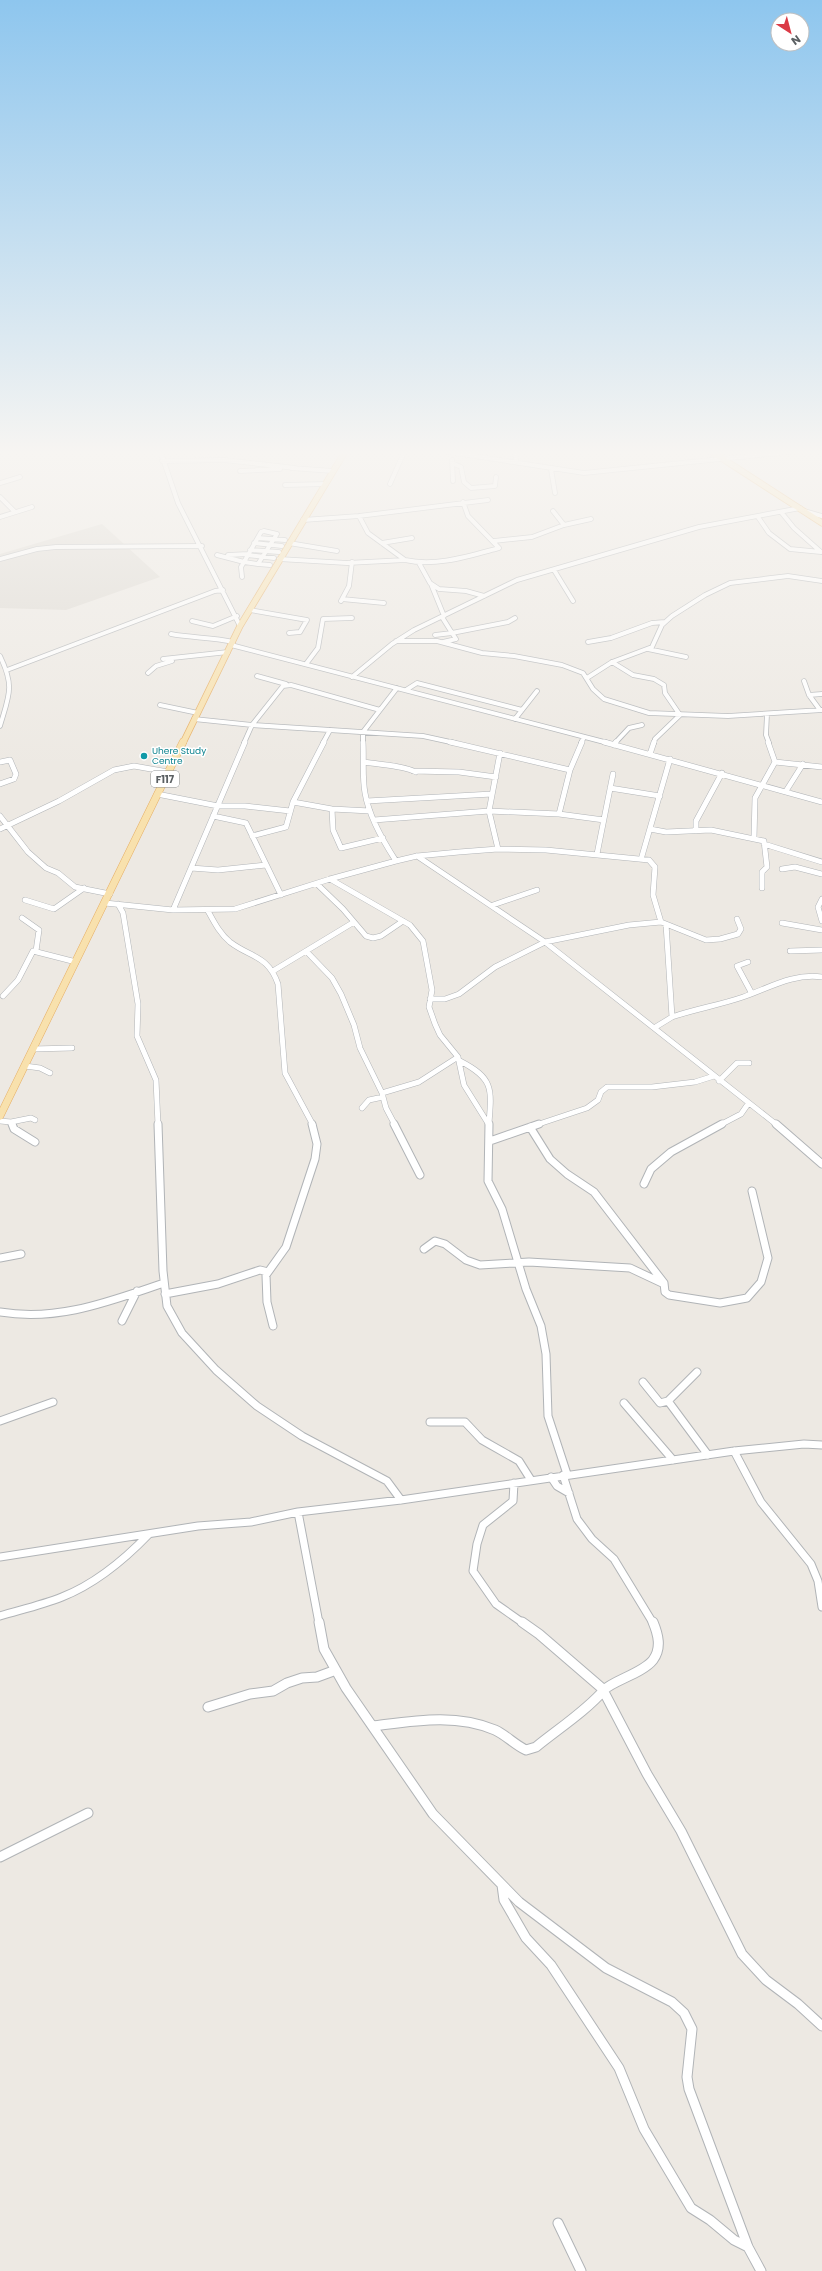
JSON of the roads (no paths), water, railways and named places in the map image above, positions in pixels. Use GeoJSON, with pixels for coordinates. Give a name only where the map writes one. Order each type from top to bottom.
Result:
{"type":"FeatureCollection","features":[{"type":"Feature","properties":{"kind":"main road","name":"F117"},"geometry":{"type":"LineString","coordinates":[[0,1116],[240,626],[278,556]]}},
{"type":"Feature","properties":{"kind":"street"},"geometry":{"type":"LineString","coordinates":[[0,559],[11,556]]}},
{"type":"Feature","properties":{"kind":"street"},"geometry":{"type":"LineString","coordinates":[[240,626],[237,616],[207,556],[217,556],[270,566]]}},
{"type":"Feature","properties":{"kind":"street"},"geometry":{"type":"LineString","coordinates":[[242,577],[241,567],[247,556]]}},
{"type":"Feature","properties":{"kind":"street"},"geometry":{"type":"LineString","coordinates":[[258,556],[278,556],[352,562],[405,560],[419,563],[470,556]]}},
{"type":"Feature","properties":{"kind":"street"},"geometry":{"type":"LineString","coordinates":[[400,556],[405,560]]}},
{"type":"Feature","properties":{"kind":"street"},"geometry":{"type":"LineString","coordinates":[[352,677],[396,642],[443,616],[484,596],[517,580],[601,556]]}},
{"type":"Feature","properties":{"kind":"street"},"geometry":{"type":"LineString","coordinates":[[258,564],[262,557]]}},
{"type":"Feature","properties":{"kind":"street"},"geometry":{"type":"LineString","coordinates":[[352,562],[349,586],[341,600],[384,603]]}},
{"type":"Feature","properties":{"kind":"street"},"geometry":{"type":"LineString","coordinates":[[419,563],[430,582],[443,616],[456,639],[443,643]]}},
{"type":"Feature","properties":{"kind":"street"},"geometry":{"type":"LineString","coordinates":[[554,570],[573,600]]}},
{"type":"Feature","properties":{"kind":"street"},"geometry":{"type":"LineString","coordinates":[[587,678],[612,662],[652,647],[656,635],[666,622],[705,595],[730,583],[788,576],[822,581]]}},
{"type":"Feature","properties":{"kind":"street"},"geometry":{"type":"LineString","coordinates":[[430,582],[445,591],[466,591],[484,596]]}},
{"type":"Feature","properties":{"kind":"street"},"geometry":{"type":"LineString","coordinates":[[7,670],[223,590]]}},
{"type":"Feature","properties":{"kind":"street"},"geometry":{"type":"LineString","coordinates":[[250,610],[307,620],[300,632],[289,633]]}},
{"type":"Feature","properties":{"kind":"street"},"geometry":{"type":"LineString","coordinates":[[192,621],[214,626],[237,616]]}},
{"type":"Feature","properties":{"kind":"street"},"geometry":{"type":"LineString","coordinates":[[306,664],[318,648],[323,619],[352,618]]}},
{"type":"Feature","properties":{"kind":"street"},"geometry":{"type":"LineString","coordinates":[[435,635],[508,622],[515,618]]}},
{"type":"Feature","properties":{"kind":"street"},"geometry":{"type":"LineString","coordinates":[[588,642],[611,638],[652,623],[666,622]]}},
{"type":"Feature","properties":{"kind":"street"},"geometry":{"type":"LineString","coordinates":[[171,634],[232,643],[352,677],[722,773],[822,802]]}},
{"type":"Feature","properties":{"kind":"street"},"geometry":{"type":"LineString","coordinates":[[396,642],[443,643],[482,653],[514,656],[562,665],[583,673],[596,693],[608,701],[636,710],[680,715],[767,714],[821,710]]}},
{"type":"Feature","properties":{"kind":"street"},"geometry":{"type":"LineString","coordinates":[[648,649],[686,657]]}},
{"type":"Feature","properties":{"kind":"street"},"geometry":{"type":"LineString","coordinates":[[163,659],[186,655],[228,652]]}},
{"type":"Feature","properties":{"kind":"street"},"geometry":{"type":"LineString","coordinates":[[148,674],[156,666],[186,655]]}},
{"type":"Feature","properties":{"kind":"street"},"geometry":{"type":"LineString","coordinates":[[0,656],[7,670],[11,688],[0,726]]}},
{"type":"Feature","properties":{"kind":"street"},"geometry":{"type":"LineString","coordinates":[[612,662],[633,675],[654,679],[664,685],[665,693],[680,715]]}},
{"type":"Feature","properties":{"kind":"street"},"geometry":{"type":"LineString","coordinates":[[0,677],[7,675]]}},
{"type":"Feature","properties":{"kind":"street"},"geometry":{"type":"LineString","coordinates":[[257,676],[380,710]]}},
{"type":"Feature","properties":{"kind":"street"},"geometry":{"type":"LineString","coordinates":[[804,682],[809,695],[821,710]]}},
{"type":"Feature","properties":{"kind":"street"},"geometry":{"type":"LineString","coordinates":[[406,690],[416,683],[522,710]]}},
{"type":"Feature","properties":{"kind":"street"},"geometry":{"type":"LineString","coordinates":[[173,910],[252,725],[286,684]]}},
{"type":"Feature","properties":{"kind":"street"},"geometry":{"type":"LineString","coordinates":[[396,861],[374,820],[367,801],[363,732],[397,688]]}},
{"type":"Feature","properties":{"kind":"street"},"geometry":{"type":"LineString","coordinates":[[515,719],[537,691]]}},
{"type":"Feature","properties":{"kind":"street"},"geometry":{"type":"LineString","coordinates":[[809,695],[822,694]]}},
{"type":"Feature","properties":{"kind":"street"},"geometry":{"type":"LineString","coordinates":[[160,705],[198,713]]}},
{"type":"Feature","properties":{"kind":"street"},"geometry":{"type":"LineString","coordinates":[[767,714],[766,735],[776,762]]}},
{"type":"Feature","properties":{"kind":"street"},"geometry":{"type":"LineString","coordinates":[[650,754],[655,739],[680,715]]}},
{"type":"Feature","properties":{"kind":"street"},"geometry":{"type":"LineString","coordinates":[[194,719],[252,725],[423,736],[570,770]]}},
{"type":"Feature","properties":{"kind":"street"},"geometry":{"type":"LineString","coordinates":[[614,745],[627,728],[633,725],[642,725]]}},
{"type":"Feature","properties":{"kind":"street"},"geometry":{"type":"LineString","coordinates":[[252,836],[286,827],[293,802],[330,730]]}},
{"type":"Feature","properties":{"kind":"street"},"geometry":{"type":"LineString","coordinates":[[559,814],[570,770],[584,737]]}},
{"type":"Feature","properties":{"kind":"street"},"geometry":{"type":"LineString","coordinates":[[498,849],[489,811],[500,753]]}},
{"type":"Feature","properties":{"kind":"street"},"geometry":{"type":"LineString","coordinates":[[0,762],[10,760],[16,774],[14,779],[0,784]]}},
{"type":"Feature","properties":{"kind":"street"},"geometry":{"type":"LineString","coordinates":[[642,856],[670,760]]}},
{"type":"Feature","properties":{"kind":"street"},"geometry":{"type":"LineString","coordinates":[[364,762],[389,767],[406,767],[415,772],[459,772],[496,777]]}},
{"type":"Feature","properties":{"kind":"street"},"geometry":{"type":"LineString","coordinates":[[776,762],[822,767]]}},
{"type":"Feature","properties":{"kind":"street"},"geometry":{"type":"LineString","coordinates":[[754,838],[755,798],[761,784],[776,762]]}},
{"type":"Feature","properties":{"kind":"street"},"geometry":{"type":"LineString","coordinates":[[786,791],[803,764]]}},
{"type":"Feature","properties":{"kind":"street"},"geometry":{"type":"LineString","coordinates":[[0,828],[40,811],[121,768],[134,766],[168,772]]}},
{"type":"Feature","properties":{"kind":"street"},"geometry":{"type":"LineString","coordinates":[[696,831],[696,821],[722,773]]}},
{"type":"Feature","properties":{"kind":"street"},"geometry":{"type":"LineString","coordinates":[[597,854],[613,774]]}},
{"type":"Feature","properties":{"kind":"street"},"geometry":{"type":"LineString","coordinates":[[610,788],[660,796]]}},
{"type":"Feature","properties":{"kind":"street"},"geometry":{"type":"LineString","coordinates":[[157,794],[218,806],[245,806],[290,811]]}},
{"type":"Feature","properties":{"kind":"street"},"geometry":{"type":"LineString","coordinates":[[367,801],[433,796],[492,794]]}},
{"type":"Feature","properties":{"kind":"street"},"geometry":{"type":"LineString","coordinates":[[293,802],[332,809],[370,811]]}},
{"type":"Feature","properties":{"kind":"street"},"geometry":{"type":"LineString","coordinates":[[332,809],[334,830],[341,848],[383,838]]}},
{"type":"Feature","properties":{"kind":"street"},"geometry":{"type":"LineString","coordinates":[[374,820],[489,811],[559,814],[604,820]]}},
{"type":"Feature","properties":{"kind":"street"},"geometry":{"type":"LineString","coordinates":[[0,816],[28,852],[46,868],[58,873],[69,884],[110,894]]}},
{"type":"Feature","properties":{"kind":"street"},"geometry":{"type":"LineString","coordinates":[[213,816],[244,821],[281,896]]}},
{"type":"Feature","properties":{"kind":"street"},"geometry":{"type":"LineString","coordinates":[[650,829],[666,832],[711,830],[764,841],[767,867],[762,872],[762,888]]}},
{"type":"Feature","properties":{"kind":"street"},"geometry":{"type":"LineString","coordinates":[[764,844],[783,848],[788,853],[822,862]]}},
{"type":"Feature","properties":{"kind":"street"},"geometry":{"type":"LineString","coordinates":[[105,903],[173,910],[208,911],[235,909],[281,896],[330,879],[417,856],[498,849],[597,854],[631,858],[642,856],[655,864],[656,869],[654,898],[663,923],[671,986],[672,1017]]}},
{"type":"Feature","properties":{"kind":"street"},"geometry":{"type":"LineString","coordinates":[[417,856],[494,905],[545,942],[748,1104],[783,1130],[822,1164]]}},
{"type":"Feature","properties":{"kind":"street"},"geometry":{"type":"LineString","coordinates":[[191,868],[218,870],[266,865]]}},
{"type":"Feature","properties":{"kind":"street"},"geometry":{"type":"LineString","coordinates":[[782,869],[795,867],[822,874]]}},
{"type":"Feature","properties":{"kind":"street"},"geometry":{"type":"LineString","coordinates":[[330,879],[414,928],[423,941],[426,951],[432,990],[429,1007],[440,1035],[459,1059],[486,1077],[492,1086],[489,1124],[490,1141],[488,1181],[502,1209],[518,1263],[545,1342],[548,1416],[569,1493],[577,1519],[592,1539],[614,1559],[657,1631],[659,1644],[652,1660],[630,1677],[604,1691],[536,1747],[526,1750],[496,1730],[470,1721],[444,1719],[373,1726]]}},
{"type":"Feature","properties":{"kind":"street"},"geometry":{"type":"LineString","coordinates":[[317,884],[366,936],[373,938],[381,936],[402,921]]}},
{"type":"Feature","properties":{"kind":"street"},"geometry":{"type":"LineString","coordinates":[[25,900],[54,909],[72,898],[84,888]]}},
{"type":"Feature","properties":{"kind":"street"},"geometry":{"type":"LineString","coordinates":[[494,905],[537,890]]}},
{"type":"Feature","properties":{"kind":"street"},"geometry":{"type":"LineString","coordinates":[[822,899],[818,907],[822,921]]}},
{"type":"Feature","properties":{"kind":"street"},"geometry":{"type":"LineString","coordinates":[[118,904],[123,913],[138,1004],[137,1036],[156,1080],[164,1283],[167,1306],[182,1333],[216,1370],[257,1406],[302,1436],[387,1481],[401,1500]]}},
{"type":"Feature","properties":{"kind":"street"},"geometry":{"type":"LineString","coordinates":[[208,911],[217,928],[231,942],[262,958],[273,971],[278,984],[285,1073],[313,1126],[317,1144],[315,1159],[286,1248],[268,1272],[265,1286],[273,1326]]}},
{"type":"Feature","properties":{"kind":"street"},"geometry":{"type":"LineString","coordinates":[[22,918],[39,930],[36,951]]}},
{"type":"Feature","properties":{"kind":"street"},"geometry":{"type":"LineString","coordinates":[[430,999],[445,999],[459,994],[495,967],[545,942],[629,925],[663,923],[706,940],[720,939],[738,934],[740,929],[737,919]]}},
{"type":"Feature","properties":{"kind":"street"},"geometry":{"type":"LineString","coordinates":[[273,971],[307,952],[354,922]]}},
{"type":"Feature","properties":{"kind":"street"},"geometry":{"type":"LineString","coordinates":[[782,923],[822,929]]}},
{"type":"Feature","properties":{"kind":"street"},"geometry":{"type":"LineString","coordinates":[[790,951],[822,950]]}},
{"type":"Feature","properties":{"kind":"street"},"geometry":{"type":"LineString","coordinates":[[3,996],[16,983],[22,974],[30,954],[36,951],[76,962]]}},
{"type":"Feature","properties":{"kind":"street"},"geometry":{"type":"LineString","coordinates":[[307,952],[332,978],[341,994],[354,1025],[360,1048],[382,1095],[386,1108],[420,1175]]}},
{"type":"Feature","properties":{"kind":"street"},"geometry":{"type":"LineString","coordinates":[[748,962],[737,966],[751,992]]}},
{"type":"Feature","properties":{"kind":"street"},"geometry":{"type":"LineString","coordinates":[[654,1028],[672,1017],[743,997],[751,992],[796,978],[822,977]]}},
{"type":"Feature","properties":{"kind":"street"},"geometry":{"type":"LineString","coordinates":[[33,1049],[72,1048]]}},
{"type":"Feature","properties":{"kind":"street"},"geometry":{"type":"LineString","coordinates":[[362,1108],[369,1100],[419,1082],[459,1059]]}},
{"type":"Feature","properties":{"kind":"street"},"geometry":{"type":"LineString","coordinates":[[459,1059],[464,1085],[489,1124]]}},
{"type":"Feature","properties":{"kind":"street"},"geometry":{"type":"LineString","coordinates":[[490,1141],[587,1108],[598,1100],[601,1092],[607,1087],[652,1087],[695,1082],[716,1078],[737,1063],[749,1063]]}},
{"type":"Feature","properties":{"kind":"street"},"geometry":{"type":"LineString","coordinates":[[25,1066],[40,1068],[50,1073]]}},
{"type":"Feature","properties":{"kind":"street"},"geometry":{"type":"LineString","coordinates":[[644,1184],[651,1169],[671,1152],[741,1114],[748,1104]]}},
{"type":"Feature","properties":{"kind":"street"},"geometry":{"type":"LineString","coordinates":[[0,1121],[11,1122],[31,1118],[35,1120]]}},
{"type":"Feature","properties":{"kind":"street"},"geometry":{"type":"LineString","coordinates":[[11,1122],[14,1129],[35,1142]]}},
{"type":"Feature","properties":{"kind":"street"},"geometry":{"type":"LineString","coordinates":[[530,1127],[550,1158],[567,1174],[594,1192],[664,1284],[666,1292],[669,1295],[720,1303],[747,1298],[761,1282],[768,1258],[752,1191]]}},
{"type":"Feature","properties":{"kind":"street"},"geometry":{"type":"LineString","coordinates":[[424,1248],[435,1241],[441,1242],[466,1260],[480,1265],[553,1263],[630,1268],[664,1284]]}},
{"type":"Feature","properties":{"kind":"street"},"geometry":{"type":"LineString","coordinates":[[0,1258],[21,1254]]}},
{"type":"Feature","properties":{"kind":"street"},"geometry":{"type":"LineString","coordinates":[[165,1294],[218,1284],[260,1270],[268,1272]]}},
{"type":"Feature","properties":{"kind":"street"},"geometry":{"type":"LineString","coordinates":[[0,1312],[24,1317],[51,1315],[87,1307],[164,1283]]}},
{"type":"Feature","properties":{"kind":"street"},"geometry":{"type":"LineString","coordinates":[[122,1321],[137,1291]]}},
{"type":"Feature","properties":{"kind":"street"},"geometry":{"type":"LineString","coordinates":[[643,1382],[660,1403],[668,1401],[697,1372]]}},
{"type":"Feature","properties":{"kind":"street"},"geometry":{"type":"LineString","coordinates":[[668,1401],[708,1455]]}},
{"type":"Feature","properties":{"kind":"street"},"geometry":{"type":"LineString","coordinates":[[0,1422],[13,1414],[35,1408],[46,1407],[53,1402]]}},
{"type":"Feature","properties":{"kind":"street"},"geometry":{"type":"LineString","coordinates":[[624,1403],[673,1460]]}},
{"type":"Feature","properties":{"kind":"street"},"geometry":{"type":"LineString","coordinates":[[430,1422],[465,1422],[482,1440],[519,1460],[532,1480]]}},
{"type":"Feature","properties":{"kind":"street"},"geometry":{"type":"LineString","coordinates":[[0,1557],[198,1526],[251,1522],[298,1512],[401,1500],[734,1451],[804,1444],[822,1445]]}},
{"type":"Feature","properties":{"kind":"street"},"geometry":{"type":"LineString","coordinates":[[734,1451],[761,1502],[811,1564],[818,1581],[822,1608]]}},
{"type":"Feature","properties":{"kind":"street"},"geometry":{"type":"LineString","coordinates":[[551,1477],[557,1486],[569,1493]]}},
{"type":"Feature","properties":{"kind":"street"},"geometry":{"type":"LineString","coordinates":[[514,1483],[513,1501],[483,1525],[477,1544],[473,1571],[496,1604],[539,1634],[604,1691],[647,1774],[681,1831],[742,1954],[766,1980],[798,2004],[822,2026]]}},
{"type":"Feature","properties":{"kind":"street"},"geometry":{"type":"LineString","coordinates":[[298,1512],[322,1642],[336,1670],[433,1814],[518,1902],[606,1968],[672,2002],[684,2013],[692,2029],[687,2077],[689,2089],[710,2141],[748,2247],[761,2271]]}},
{"type":"Feature","properties":{"kind":"street"},"geometry":{"type":"LineString","coordinates":[[0,1616],[63,1597],[110,1570],[132,1552],[149,1534]]}},
{"type":"Feature","properties":{"kind":"street"},"geometry":{"type":"LineString","coordinates":[[208,1707],[250,1694],[273,1691],[287,1683],[302,1678],[317,1678],[336,1670]]}},
{"type":"Feature","properties":{"kind":"street"},"geometry":{"type":"LineString","coordinates":[[0,1857],[88,1813]]}},
{"type":"Feature","properties":{"kind":"street"},"geometry":{"type":"LineString","coordinates":[[502,1884],[504,1900],[526,1938],[551,1965],[619,2068],[644,2129],[691,2208],[710,2220],[734,2240],[748,2247]]}},
{"type":"Feature","properties":{"kind":"street"},"geometry":{"type":"LineString","coordinates":[[558,2223],[581,2271]]}},
{"type":"Feature","properties":{"kind":"place","name":"Uhere Study Centre"},"geometry":{"type":"Point","coordinates":[144,756]}}]}
